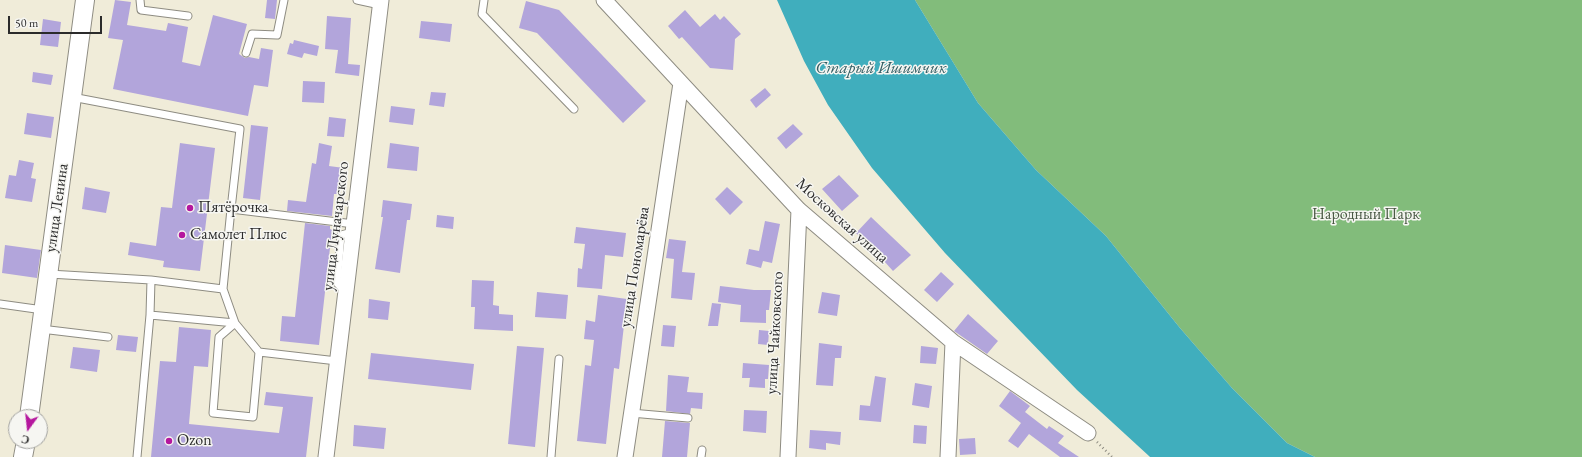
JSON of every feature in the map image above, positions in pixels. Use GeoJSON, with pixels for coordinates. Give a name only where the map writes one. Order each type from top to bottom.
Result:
{"type":"FeatureCollection","features":[{"type":"Feature","properties":{"kind":"street","name":"улица Ленина"},"geometry":{"type":"LineString","coordinates":[[30,409],[85,0]]}},
{"type":"Feature","properties":{"kind":"street","name":"Московская улица"},"geometry":{"type":"LineString","coordinates":[[604,0],[799,210],[953,342],[1088,432]]}},
{"type":"Feature","properties":{"kind":"street","name":"улица Луначарского"},"geometry":{"type":"LineString","coordinates":[[326,457],[381,3]]}},
{"type":"Feature","properties":{"kind":"street","name":"улица Пономарёва"},"geometry":{"type":"LineString","coordinates":[[625,457],[681,83]]}},
{"type":"Feature","properties":{"kind":"street","name":"улица Чайковского"},"geometry":{"type":"LineString","coordinates":[[788,457],[799,210]]}},
{"type":"Feature","properties":{"kind":"street"},"geometry":{"type":"LineString","coordinates":[[948,457],[953,342]]}},
{"type":"Feature","properties":{"kind":"lane"},"geometry":{"type":"LineString","coordinates":[[140,0],[141,10],[188,16]]}},
{"type":"Feature","properties":{"kind":"lane"},"geometry":{"type":"LineString","coordinates":[[246,53],[252,34],[277,35],[284,0]]}},
{"type":"Feature","properties":{"kind":"lane"},"geometry":{"type":"LineString","coordinates":[[357,0],[381,3]]}},
{"type":"Feature","properties":{"kind":"lane"},"geometry":{"type":"LineString","coordinates":[[484,0],[482,14],[574,109]]}},
{"type":"Feature","properties":{"kind":"lane"},"geometry":{"type":"LineString","coordinates":[[72,97],[240,129],[223,289],[235,323],[258,352],[252,417],[212,413],[220,337],[235,323]]}},
{"type":"Feature","properties":{"kind":"lane"},"geometry":{"type":"LineString","coordinates":[[232,209],[354,228]]}},
{"type":"Feature","properties":{"kind":"lane"},"geometry":{"type":"LineString","coordinates":[[48,274],[151,280],[223,289]]}},
{"type":"Feature","properties":{"kind":"lane"},"geometry":{"type":"LineString","coordinates":[[138,457],[150,315],[151,280]]}},
{"type":"Feature","properties":{"kind":"lane"},"geometry":{"type":"LineString","coordinates":[[0,304],[43,310]]}},
{"type":"Feature","properties":{"kind":"lane"},"geometry":{"type":"LineString","coordinates":[[150,315],[235,323]]}},
{"type":"Feature","properties":{"kind":"lane"},"geometry":{"type":"LineString","coordinates":[[41,329],[108,337]]}},
{"type":"Feature","properties":{"kind":"lane"},"geometry":{"type":"LineString","coordinates":[[258,352],[338,361]]}},
{"type":"Feature","properties":{"kind":"lane"},"geometry":{"type":"LineString","coordinates":[[551,457],[559,359]]}},
{"type":"Feature","properties":{"kind":"lane"},"geometry":{"type":"LineString","coordinates":[[631,413],[688,418]]}},
{"type":"Feature","properties":{"kind":"path"},"geometry":{"type":"LineString","coordinates":[[1088,432],[1112,457]]}},
{"type":"Feature","properties":{"kind":"green space","name":"Народный Парк"},"geometry":{"type":"Polygon","coordinates":[[[915,0],[1582,0],[1582,457],[1315,457],[1287,443],[1232,388],[1180,328],[1106,236],[1036,170],[978,103],[915,0]]]}},
{"type":"Feature","properties":{"kind":"water","name":"Старый Ишимчик"},"geometry":{"type":"Polygon","coordinates":[[[777,0],[915,0],[978,103],[1036,170],[1106,236],[1180,328],[1232,388],[1287,443],[1315,457],[1150,457],[1077,390],[945,253],[872,168],[828,105],[804,61],[777,0]]]}},
{"type":"Feature","properties":{"kind":"building"},"geometry":{"type":"Polygon","coordinates":[[[115,0],[131,2],[127,25],[166,31],[168,23],[188,27],[182,62],[200,66],[213,15],[247,24],[239,54],[245,58],[249,57],[259,59],[261,48],[273,50],[268,87],[254,85],[248,116],[113,89],[123,40],[108,38],[115,0]]]}},
{"type":"Feature","properties":{"kind":"building"},"geometry":{"type":"Polygon","coordinates":[[[267,0],[277,0],[275,19],[265,18],[267,0]]]}},
{"type":"Feature","properties":{"kind":"building"},"geometry":{"type":"Polygon","coordinates":[[[526,1],[559,10],[646,101],[623,123],[537,33],[519,28],[526,1]]]}},
{"type":"Feature","properties":{"kind":"building"},"geometry":{"type":"Polygon","coordinates":[[[685,10],[700,27],[715,14],[720,20],[724,16],[741,34],[735,39],[733,70],[710,68],[682,37],[679,39],[668,26],[685,10]]]}},
{"type":"Feature","properties":{"kind":"building"},"geometry":{"type":"Polygon","coordinates":[[[327,16],[351,18],[348,64],[360,65],[359,76],[335,73],[338,50],[325,49],[327,16]]]}},
{"type":"Feature","properties":{"kind":"building"},"geometry":{"type":"Polygon","coordinates":[[[43,19],[61,22],[58,47],[40,45],[43,19]]]}},
{"type":"Feature","properties":{"kind":"building"},"geometry":{"type":"Polygon","coordinates":[[[421,21],[452,24],[450,42],[419,38],[421,21]]]}},
{"type":"Feature","properties":{"kind":"building"},"geometry":{"type":"Polygon","coordinates":[[[294,40],[319,46],[317,56],[304,53],[302,58],[287,54],[290,43],[293,44],[294,40]]]}},
{"type":"Feature","properties":{"kind":"building"},"geometry":{"type":"Polygon","coordinates":[[[33,72],[53,75],[51,85],[32,82],[33,72]]]}},
{"type":"Feature","properties":{"kind":"building"},"geometry":{"type":"Polygon","coordinates":[[[303,81],[325,82],[324,103],[302,102],[303,81]]]}},
{"type":"Feature","properties":{"kind":"building"},"geometry":{"type":"Polygon","coordinates":[[[765,88],[771,95],[756,108],[750,100],[765,88]]]}},
{"type":"Feature","properties":{"kind":"building"},"geometry":{"type":"Polygon","coordinates":[[[431,92],[446,93],[444,107],[429,105],[431,92]]]}},
{"type":"Feature","properties":{"kind":"building"},"geometry":{"type":"Polygon","coordinates":[[[391,106],[415,109],[413,125],[389,122],[391,106]]]}},
{"type":"Feature","properties":{"kind":"building"},"geometry":{"type":"Polygon","coordinates":[[[27,113],[54,117],[51,138],[24,134],[27,113]]]}},
{"type":"Feature","properties":{"kind":"building"},"geometry":{"type":"Polygon","coordinates":[[[329,117],[346,119],[344,137],[327,136],[329,117]]]}},
{"type":"Feature","properties":{"kind":"building"},"geometry":{"type":"Polygon","coordinates":[[[793,124],[803,134],[786,149],[777,138],[793,124]]]}},
{"type":"Feature","properties":{"kind":"building"},"geometry":{"type":"Polygon","coordinates":[[[251,125],[268,127],[260,200],[243,198],[251,125]]]}},
{"type":"Feature","properties":{"kind":"building","name":"Пятёрочка"},"geometry":{"type":"Polygon","coordinates":[[[180,143],[215,148],[200,271],[163,267],[164,261],[128,255],[130,242],[156,246],[161,207],[172,208],[180,143]]]}},
{"type":"Feature","properties":{"kind":"building"},"geometry":{"type":"Polygon","coordinates":[[[319,143],[332,146],[329,166],[344,168],[340,194],[334,194],[332,216],[287,211],[288,200],[306,202],[312,163],[316,164],[319,143]]]}},
{"type":"Feature","properties":{"kind":"building"},"geometry":{"type":"Polygon","coordinates":[[[390,143],[419,147],[417,171],[387,168],[390,143]]]}},
{"type":"Feature","properties":{"kind":"building"},"geometry":{"type":"Polygon","coordinates":[[[19,160],[34,163],[31,178],[36,179],[32,202],[5,198],[9,175],[16,176],[19,160]]]}},
{"type":"Feature","properties":{"kind":"building"},"geometry":{"type":"Polygon","coordinates":[[[839,175],[859,196],[842,211],[822,189],[839,175]]]}},
{"type":"Feature","properties":{"kind":"building"},"geometry":{"type":"Polygon","coordinates":[[[85,187],[110,192],[106,213],[82,209],[85,187]]]}},
{"type":"Feature","properties":{"kind":"building"},"geometry":{"type":"Polygon","coordinates":[[[727,187],[743,202],[730,215],[715,199],[727,187]]]}},
{"type":"Feature","properties":{"kind":"building"},"geometry":{"type":"Polygon","coordinates":[[[383,200],[412,204],[410,220],[407,220],[400,273],[375,269],[383,217],[381,217],[383,200]]]}},
{"type":"Feature","properties":{"kind":"building"},"geometry":{"type":"Polygon","coordinates":[[[437,215],[454,217],[453,229],[436,227],[437,215]]]}},
{"type":"Feature","properties":{"kind":"building"},"geometry":{"type":"Polygon","coordinates":[[[871,217],[911,255],[893,271],[884,261],[885,260],[856,233],[871,217]]]}},
{"type":"Feature","properties":{"kind":"building"},"geometry":{"type":"Polygon","coordinates":[[[765,221],[780,224],[772,263],[763,261],[761,268],[746,264],[749,249],[759,251],[765,221]]]}},
{"type":"Feature","properties":{"kind":"building"},"geometry":{"type":"Polygon","coordinates":[[[305,223],[330,226],[330,229],[332,230],[319,345],[280,341],[282,316],[295,317],[305,223]]]}},
{"type":"Feature","properties":{"kind":"building"},"geometry":{"type":"Polygon","coordinates":[[[576,227],[626,233],[623,257],[605,255],[602,289],[577,287],[578,268],[582,269],[585,244],[574,243],[576,227]]]}},
{"type":"Feature","properties":{"kind":"building"},"geometry":{"type":"Polygon","coordinates":[[[669,239],[686,241],[682,272],[695,273],[692,300],[671,298],[674,259],[666,258],[669,239]]]}},
{"type":"Feature","properties":{"kind":"building"},"geometry":{"type":"Polygon","coordinates":[[[5,245],[41,250],[37,278],[2,273],[5,245]]]}},
{"type":"Feature","properties":{"kind":"building"},"geometry":{"type":"Polygon","coordinates":[[[941,272],[954,284],[937,302],[924,290],[941,272]]]}},
{"type":"Feature","properties":{"kind":"building"},"geometry":{"type":"Polygon","coordinates":[[[472,280],[494,281],[493,305],[499,306],[499,314],[513,315],[513,331],[474,329],[475,307],[471,307],[472,280]]]}},
{"type":"Feature","properties":{"kind":"building"},"geometry":{"type":"Polygon","coordinates":[[[720,286],[754,290],[771,290],[769,310],[766,310],[766,323],[740,322],[741,305],[718,302],[720,286]]]}},
{"type":"Feature","properties":{"kind":"building"},"geometry":{"type":"Polygon","coordinates":[[[537,292],[568,295],[566,319],[535,317],[537,292]]]}},
{"type":"Feature","properties":{"kind":"building"},"geometry":{"type":"Polygon","coordinates":[[[822,292],[840,295],[837,316],[818,313],[822,292]]]}},
{"type":"Feature","properties":{"kind":"building"},"geometry":{"type":"Polygon","coordinates":[[[598,295],[627,299],[619,369],[614,368],[606,444],[577,441],[585,365],[591,366],[594,340],[584,339],[586,320],[595,322],[598,295]]]}},
{"type":"Feature","properties":{"kind":"building"},"geometry":{"type":"Polygon","coordinates":[[[369,299],[390,302],[388,320],[368,318],[369,299]]]}},
{"type":"Feature","properties":{"kind":"building"},"geometry":{"type":"Polygon","coordinates":[[[712,303],[721,304],[718,326],[708,326],[712,303]]]}},
{"type":"Feature","properties":{"kind":"building"},"geometry":{"type":"Polygon","coordinates":[[[968,314],[998,341],[987,354],[954,331],[968,314]]]}},
{"type":"Feature","properties":{"kind":"building"},"geometry":{"type":"Polygon","coordinates":[[[663,325],[676,326],[674,347],[661,346],[663,325]]]}},
{"type":"Feature","properties":{"kind":"building"},"geometry":{"type":"Polygon","coordinates":[[[179,327],[211,330],[208,367],[194,366],[189,424],[279,433],[283,407],[264,405],[266,392],[313,397],[306,457],[151,457],[160,361],[176,362],[179,327]]]}},
{"type":"Feature","properties":{"kind":"building"},"geometry":{"type":"Polygon","coordinates":[[[759,330],[769,331],[768,345],[758,344],[759,330]]]}},
{"type":"Feature","properties":{"kind":"building"},"geometry":{"type":"Polygon","coordinates":[[[118,335],[138,337],[136,352],[116,350],[118,335]]]}},
{"type":"Feature","properties":{"kind":"building"},"geometry":{"type":"Polygon","coordinates":[[[819,343],[842,346],[841,358],[835,358],[833,386],[816,385],[819,343]]]}},
{"type":"Feature","properties":{"kind":"building"},"geometry":{"type":"Polygon","coordinates":[[[517,346],[544,348],[535,447],[508,444],[517,346]]]}},
{"type":"Feature","properties":{"kind":"building"},"geometry":{"type":"Polygon","coordinates":[[[921,346],[938,348],[936,364],[920,363],[921,346]]]}},
{"type":"Feature","properties":{"kind":"building"},"geometry":{"type":"Polygon","coordinates":[[[73,347],[100,350],[97,372],[70,368],[73,347]]]}},
{"type":"Feature","properties":{"kind":"building"},"geometry":{"type":"Polygon","coordinates":[[[371,353],[474,364],[471,390],[368,379],[371,353]]]}},
{"type":"Feature","properties":{"kind":"building"},"geometry":{"type":"Polygon","coordinates":[[[743,363],[769,365],[768,379],[765,379],[765,388],[749,387],[750,378],[742,378],[743,363]]]}},
{"type":"Feature","properties":{"kind":"building"},"geometry":{"type":"Polygon","coordinates":[[[668,375],[689,377],[687,392],[703,393],[702,409],[691,408],[690,414],[666,411],[668,375]]]}},
{"type":"Feature","properties":{"kind":"building"},"geometry":{"type":"Polygon","coordinates":[[[875,376],[886,378],[881,422],[859,420],[860,405],[870,406],[875,376]]]}},
{"type":"Feature","properties":{"kind":"building"},"geometry":{"type":"Polygon","coordinates":[[[915,383],[932,386],[929,408],[912,405],[915,383]]]}},
{"type":"Feature","properties":{"kind":"building"},"geometry":{"type":"Polygon","coordinates":[[[1010,391],[1030,406],[1025,412],[1047,429],[1049,426],[1064,436],[1058,443],[1079,457],[1060,457],[1029,434],[1018,448],[1008,441],[1021,423],[999,406],[1010,391]]]}},
{"type":"Feature","properties":{"kind":"building"},"geometry":{"type":"Polygon","coordinates":[[[744,410],[767,411],[766,433],[743,431],[744,410]]]}},
{"type":"Feature","properties":{"kind":"building"},"geometry":{"type":"Polygon","coordinates":[[[665,421],[690,423],[687,457],[662,457],[665,421]]]}},
{"type":"Feature","properties":{"kind":"building"},"geometry":{"type":"Polygon","coordinates":[[[354,425],[386,428],[384,449],[353,446],[354,425]]]}},
{"type":"Feature","properties":{"kind":"building"},"geometry":{"type":"Polygon","coordinates":[[[914,425],[927,426],[926,444],[913,443],[914,425]]]}},
{"type":"Feature","properties":{"kind":"building"},"geometry":{"type":"Polygon","coordinates":[[[810,430],[841,432],[840,445],[826,443],[826,450],[809,448],[810,430]]]}},
{"type":"Feature","properties":{"kind":"building"},"geometry":{"type":"Polygon","coordinates":[[[975,438],[976,454],[960,455],[959,439],[975,438]]]}},
{"type":"Feature","properties":{"kind":"place","name":"Пятёрочка"},"geometry":{"type":"Point","coordinates":[190,208]}},
{"type":"Feature","properties":{"kind":"place","name":"Самолет Плюс"},"geometry":{"type":"Point","coordinates":[182,235]}},
{"type":"Feature","properties":{"kind":"place","name":"Ozon"},"geometry":{"type":"Point","coordinates":[169,441]}}]}
